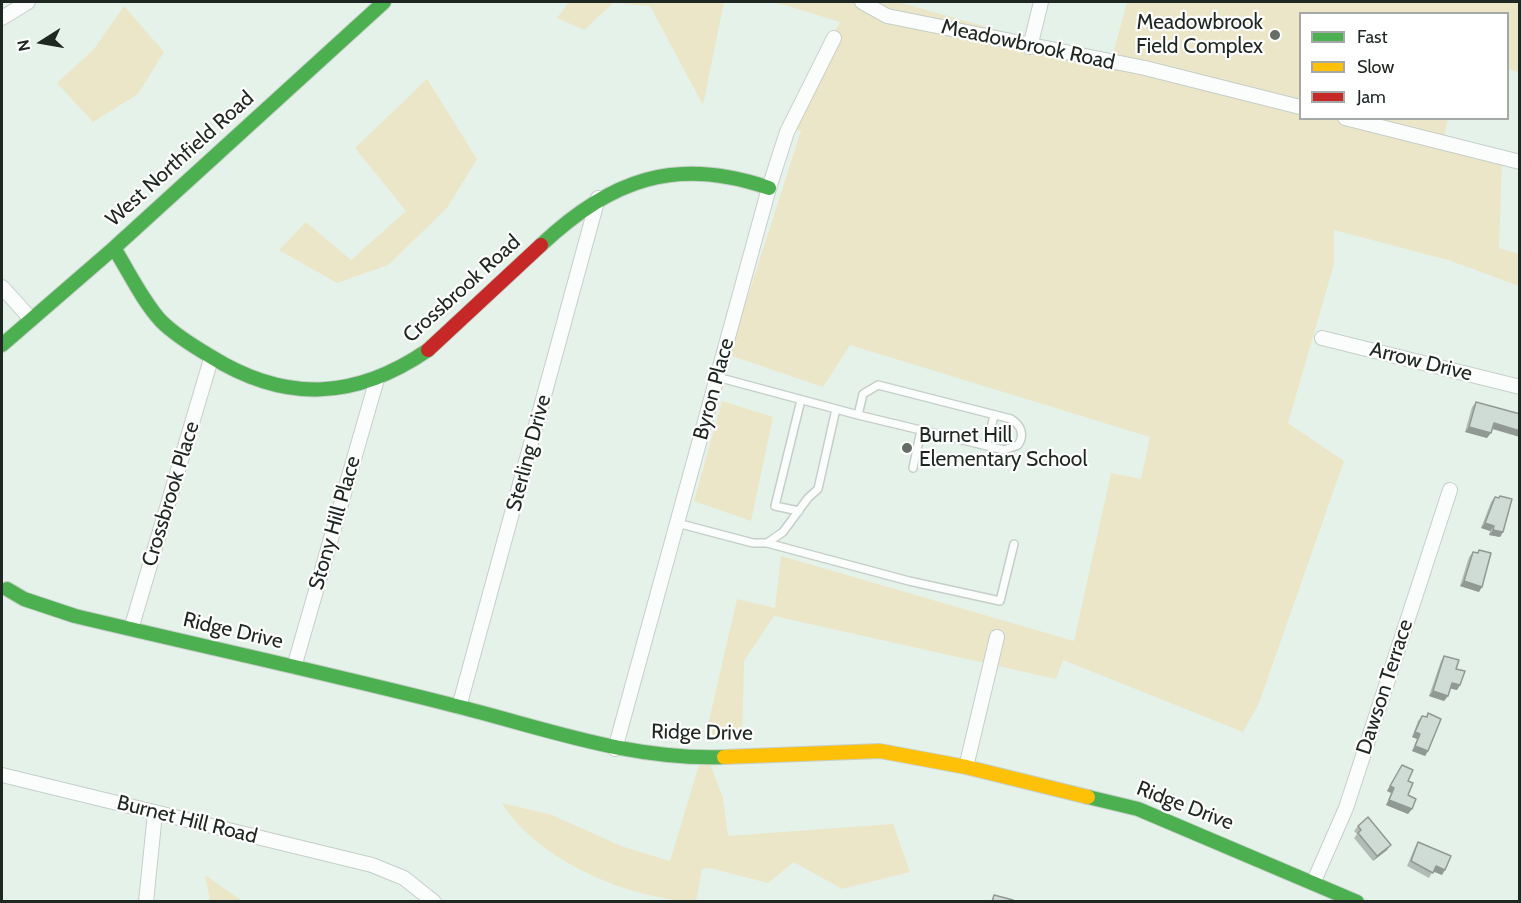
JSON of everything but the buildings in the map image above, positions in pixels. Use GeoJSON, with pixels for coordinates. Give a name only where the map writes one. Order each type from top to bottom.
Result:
{"type":"FeatureCollection","features":[{"type":"Feature","properties":{"kind":"street"},"geometry":{"type":"LineString","coordinates":[[2,18],[28,2]]}},
{"type":"Feature","properties":{"kind":"street","name":"West Northfield Road"},"geometry":{"type":"LineString","coordinates":[[2,345],[114,248],[384,2]]}},
{"type":"Feature","properties":{"kind":"street","name":"Meadowbrook Road"},"geometry":{"type":"LineString","coordinates":[[862,2],[887,16],[1030,47],[1145,68],[1299,107]]}},
{"type":"Feature","properties":{"kind":"street"},"geometry":{"type":"LineString","coordinates":[[1030,47],[1041,2]]}},
{"type":"Feature","properties":{"kind":"street","name":"Byron Place"},"geometry":{"type":"LineString","coordinates":[[615,749],[769,188],[787,132],[834,38]]}},
{"type":"Feature","properties":{"kind":"street"},"geometry":{"type":"LineString","coordinates":[[1353,120],[1520,162]]}},
{"type":"Feature","properties":{"kind":"street","name":"Crossbrook Road"},"geometry":{"type":"LineString","coordinates":[[114,248],[158,317],[211,359],[243,373],[296,390],[337,391],[377,379],[411,363],[436,344],[576,213],[598,198],[645,178],[684,172],[722,174],[769,188]]}},
{"type":"Feature","properties":{"kind":"street","name":"Sterling Drive"},"geometry":{"type":"LineString","coordinates":[[459,707],[598,198]]}},
{"type":"Feature","properties":{"kind":"street"},"geometry":{"type":"LineString","coordinates":[[2,286],[31,319]]}},
{"type":"Feature","properties":{"kind":"street","name":"Arrow Drive"},"geometry":{"type":"LineString","coordinates":[[1322,338],[1520,387]]}},
{"type":"Feature","properties":{"kind":"street","name":"Crossbrook Place"},"geometry":{"type":"LineString","coordinates":[[131,629],[211,359]]}},
{"type":"Feature","properties":{"kind":"street","name":"Stony Hill Place"},"geometry":{"type":"LineString","coordinates":[[294,667],[377,379]]}},
{"type":"Feature","properties":{"kind":"street","name":"Dawson Terrace"},"geometry":{"type":"LineString","coordinates":[[1314,881],[1346,808],[1450,490]]}},
{"type":"Feature","properties":{"kind":"street","name":"Ridge Drive"},"geometry":{"type":"LineString","coordinates":[[7,589],[24,599],[75,616],[459,707],[615,749],[685,758],[880,751],[966,767],[1138,809],[1314,881],[1357,902]]}},
{"type":"Feature","properties":{"kind":"street"},"geometry":{"type":"LineString","coordinates":[[966,767],[997,637]]}},
{"type":"Feature","properties":{"kind":"street","name":"Burnet Hill Road"},"geometry":{"type":"LineString","coordinates":[[2,775],[372,865],[404,878],[434,902]]}},
{"type":"Feature","properties":{"kind":"street"},"geometry":{"type":"LineString","coordinates":[[146,902],[155,813]]}},
{"type":"Feature","properties":{"kind":"lane"},"geometry":{"type":"LineString","coordinates":[[717,377],[858,416],[987,446],[1010,450],[1018,445],[1022,436],[1016,422],[878,385],[863,394],[858,416]]}},
{"type":"Feature","properties":{"kind":"lane"},"geometry":{"type":"LineString","coordinates":[[799,511],[776,506],[801,400]]}},
{"type":"Feature","properties":{"kind":"lane"},"geometry":{"type":"LineString","coordinates":[[768,543],[783,532],[818,489],[836,409]]}},
{"type":"Feature","properties":{"kind":"lane"},"geometry":{"type":"LineString","coordinates":[[987,446],[994,415]]}},
{"type":"Feature","properties":{"kind":"lane"},"geometry":{"type":"LineString","coordinates":[[913,468],[921,430]]}},
{"type":"Feature","properties":{"kind":"lane"},"geometry":{"type":"LineString","coordinates":[[677,523],[753,543],[768,543],[909,581],[1000,601],[1014,544]]}},
{"type":"Feature","properties":{"kind":"shaded area"},"geometry":{"type":"Polygon","coordinates":[[[569,2],[724,2],[703,105],[650,6],[613,3],[584,30],[557,18],[569,2]]]}},
{"type":"Feature","properties":{"kind":"shaded area"},"geometry":{"type":"Polygon","coordinates":[[[775,2],[898,2],[1111,62],[1127,2],[1519,2],[1519,72],[1509,69],[1509,12],[1299,12],[1299,120],[1448,120],[1442,145],[1502,160],[1499,248],[1519,254],[1519,286],[1448,260],[1334,230],[1334,264],[1288,423],[1344,461],[1259,703],[1243,732],[1063,660],[1056,679],[774,616],[744,661],[742,739],[705,738],[737,599],[775,608],[781,556],[1074,641],[1111,473],[1141,479],[1150,437],[850,345],[823,387],[729,355],[801,131],[784,126],[840,22],[775,2]]]}},
{"type":"Feature","properties":{"kind":"shaded area"},"geometry":{"type":"Polygon","coordinates":[[[124,6],[164,52],[138,94],[93,122],[57,83],[94,49],[124,6]]]}},
{"type":"Feature","properties":{"kind":"shaded area"},"geometry":{"type":"Polygon","coordinates":[[[427,79],[477,159],[447,208],[388,265],[337,283],[279,250],[306,222],[351,260],[406,211],[355,148],[427,79]]]}},
{"type":"Feature","properties":{"kind":"shaded area"},"geometry":{"type":"Polygon","coordinates":[[[722,401],[773,417],[751,521],[694,501],[722,401]]]}},
{"type":"Feature","properties":{"kind":"shaded area"},"geometry":{"type":"Polygon","coordinates":[[[709,761],[723,798],[728,836],[893,824],[910,872],[842,889],[794,862],[768,883],[710,868],[702,869],[696,901],[671,899],[644,894],[588,874],[538,843],[518,824],[502,803],[552,815],[621,846],[670,861],[699,765],[709,761]]]}},
{"type":"Feature","properties":{"kind":"shaded area"},"geometry":{"type":"Polygon","coordinates":[[[205,875],[242,901],[210,901],[205,875]]]}},
{"type":"Feature","properties":{"kind":"traffic: fast"},"geometry":{"type":"LineString","coordinates":[[2,345],[114,248],[384,2]]}},
{"type":"Feature","properties":{"kind":"traffic: fast"},"geometry":{"type":"LineString","coordinates":[[541,245],[567,222],[593,204],[619,190],[646,180],[674,175],[704,174],[769,188]]}},
{"type":"Feature","properties":{"kind":"traffic: fast"},"geometry":{"type":"LineString","coordinates":[[114,248],[136,286],[166,326],[210,356],[265,382],[293,388],[320,389],[347,386],[374,379],[401,367],[428,350]]}},
{"type":"Feature","properties":{"kind":"traffic: fast"},"geometry":{"type":"LineString","coordinates":[[7,589],[24,599],[75,616],[405,693],[586,741],[688,757],[724,757]]}},
{"type":"Feature","properties":{"kind":"traffic: fast"},"geometry":{"type":"LineString","coordinates":[[1088,797],[1138,809],[1357,902]]}},
{"type":"Feature","properties":{"kind":"traffic: slow"},"geometry":{"type":"LineString","coordinates":[[724,757],[880,751],[966,767],[1088,797]]}},
{"type":"Feature","properties":{"kind":"traffic: jam"},"geometry":{"type":"LineString","coordinates":[[428,350],[541,245]]}},
{"type":"Feature","properties":{"kind":"place","name":"Meadowbrook Field Complex"},"geometry":{"type":"Point","coordinates":[1275,35]}},
{"type":"Feature","properties":{"kind":"place","name":"Burnet Hill Elementary School"},"geometry":{"type":"Point","coordinates":[907,448]}}]}
